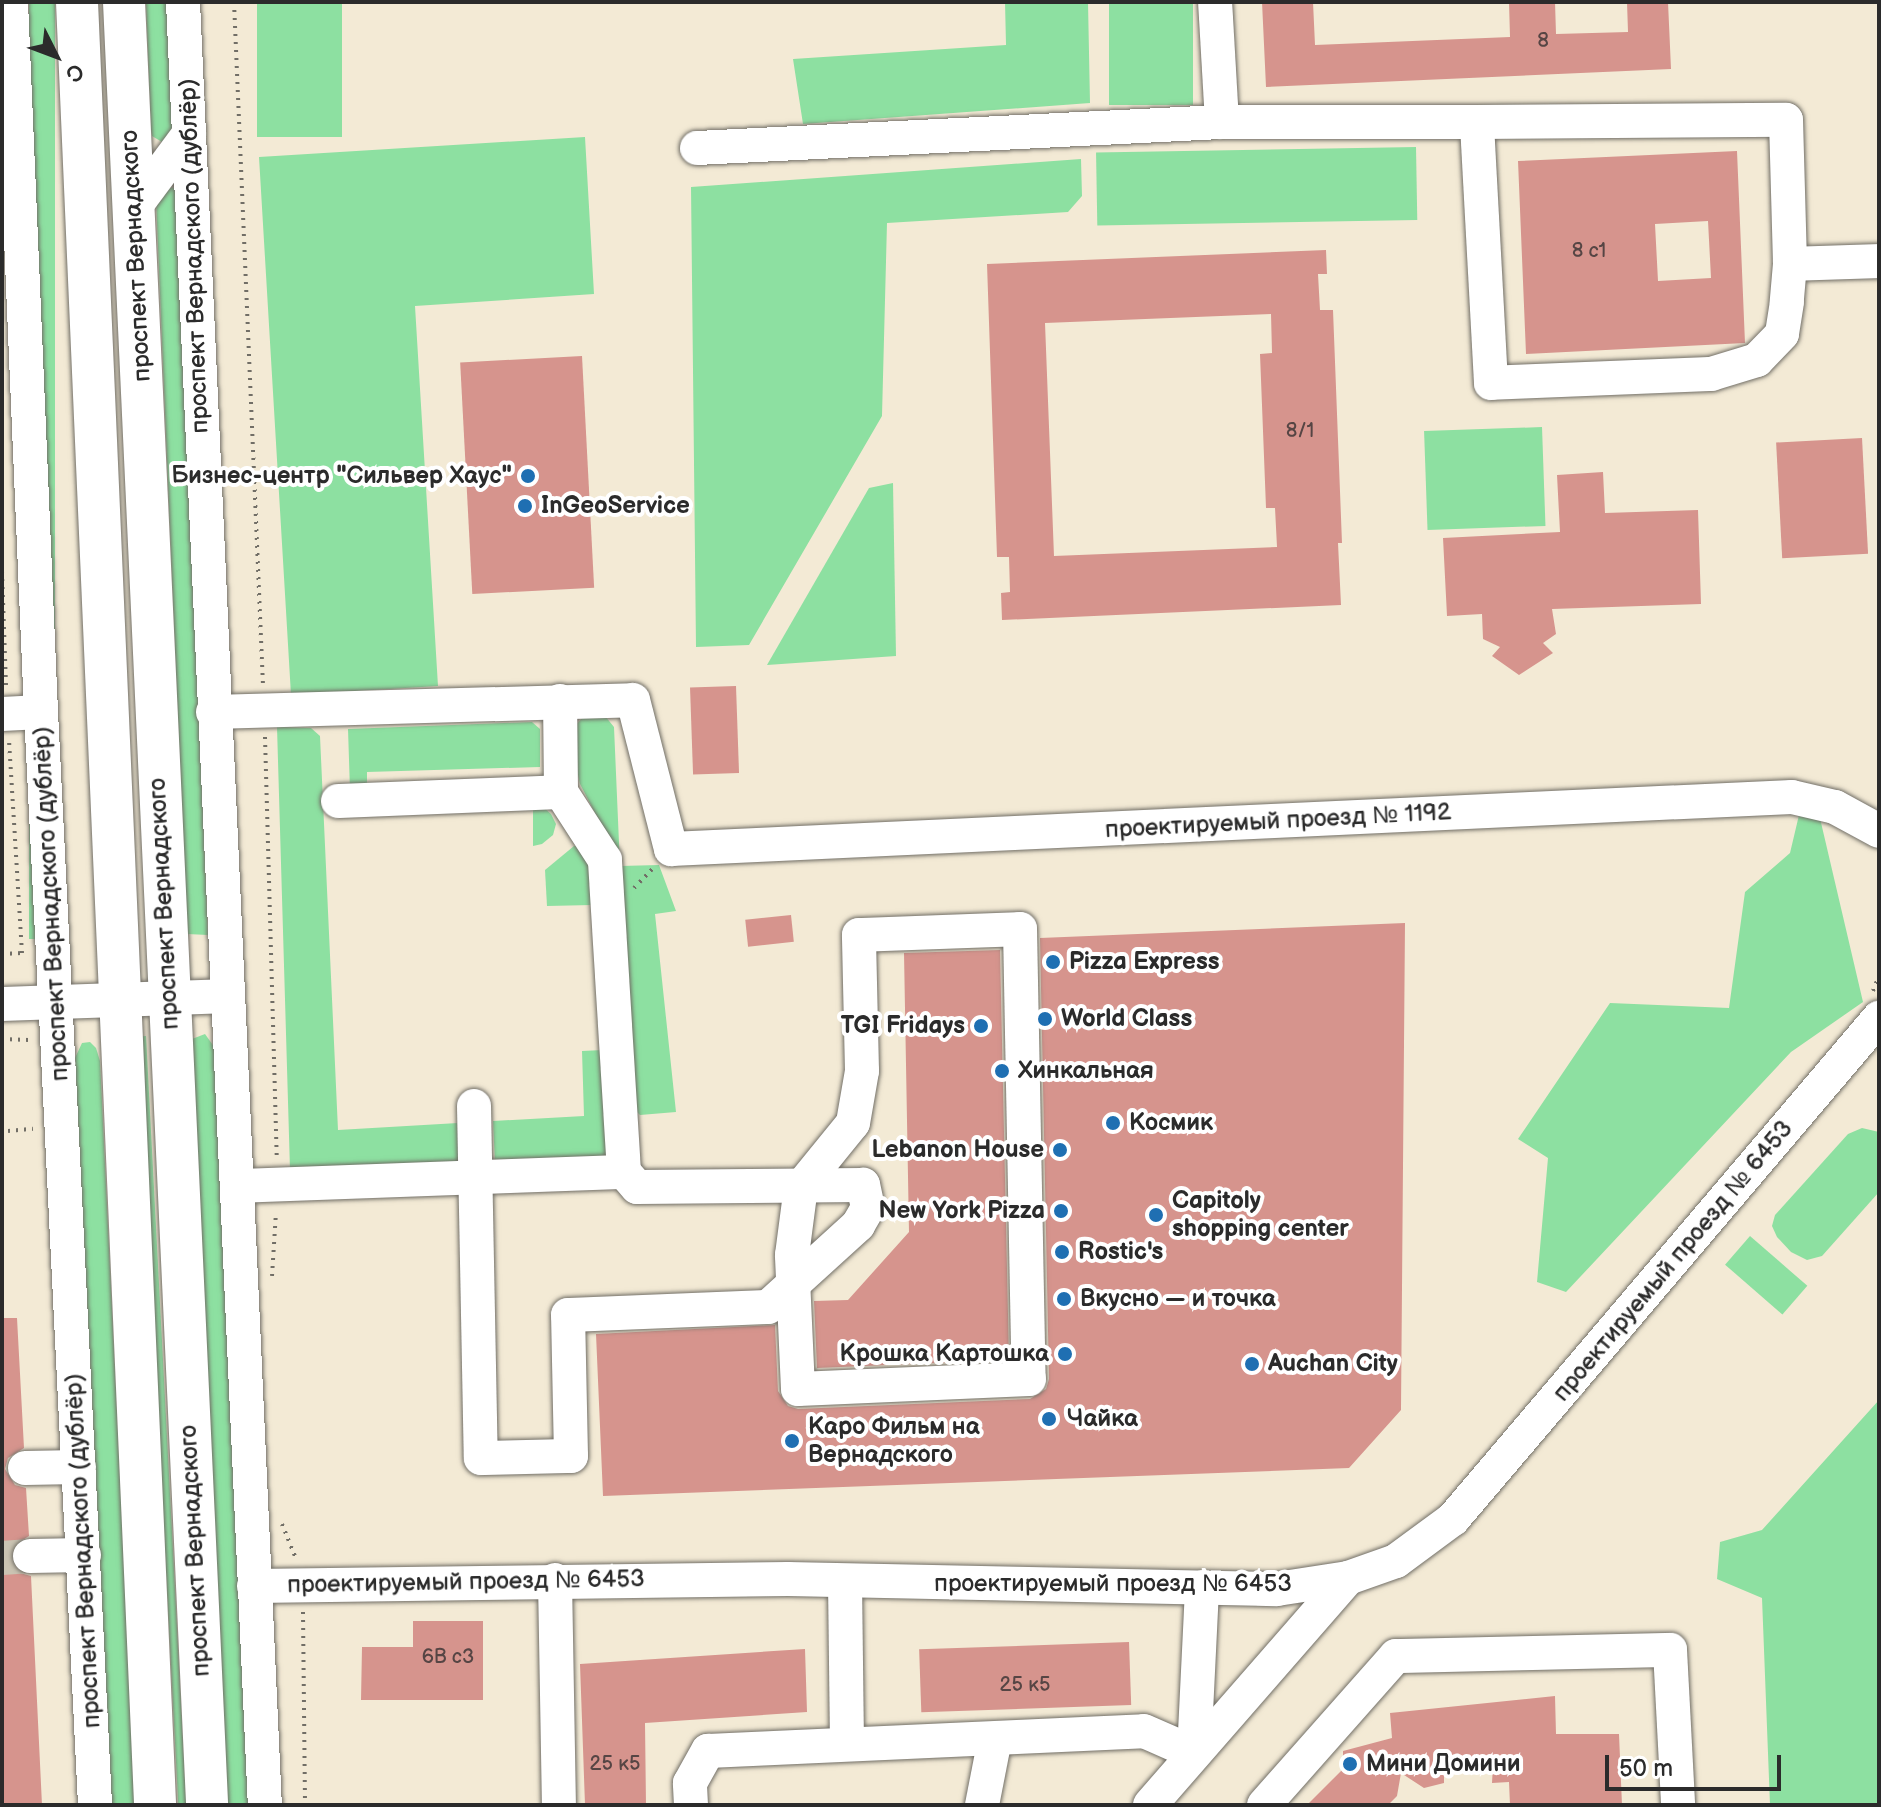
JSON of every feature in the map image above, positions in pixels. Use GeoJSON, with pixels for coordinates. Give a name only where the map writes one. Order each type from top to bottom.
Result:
{"type":"FeatureCollection","features":[{"type":"Feature","properties":{"kind":"main road","name":"проспект Вернадского"},"geometry":{"type":"LineString","coordinates":[[77,2],[155,1805]]}},
{"type":"Feature","properties":{"kind":"main road","name":"проспект Вернадского"},"geometry":{"type":"LineString","coordinates":[[124,2],[207,1805]]}},
{"type":"Feature","properties":{"kind":"street","name":"проспект Вернадского (дублёр)"},"geometry":{"type":"LineString","coordinates":[[11,2],[10,172],[41,712],[95,1805]]}},
{"type":"Feature","properties":{"kind":"street","name":"проспект Вернадского (дублёр)"},"geometry":{"type":"LineString","coordinates":[[183,2],[265,1805]]}},
{"type":"Feature","properties":{"kind":"street"},"geometry":{"type":"LineString","coordinates":[[1215,2],[1222,122]]}},
{"type":"Feature","properties":{"kind":"street"},"geometry":{"type":"LineString","coordinates":[[697,148],[1222,122],[1786,120],[1790,264],[1782,334],[1757,360],[1711,374],[1491,383],[1477,122]]}},
{"type":"Feature","properties":{"kind":"street"},"geometry":{"type":"LineString","coordinates":[[134,208],[189,134]]}},
{"type":"Feature","properties":{"kind":"street"},"geometry":{"type":"LineString","coordinates":[[1790,264],[1879,261]]}},
{"type":"Feature","properties":{"kind":"street"},"geometry":{"type":"LineString","coordinates":[[213,712],[633,700],[671,849]]}},
{"type":"Feature","properties":{"kind":"street"},"geometry":{"type":"LineString","coordinates":[[474,1106],[481,1458],[571,1456],[568,1315],[768,1307],[858,1225],[868,1208],[863,1185],[637,1187],[624,1172],[605,860],[561,792],[560,701]]}},
{"type":"Feature","properties":{"kind":"street"},"geometry":{"type":"LineString","coordinates":[[5,714],[41,712]]}},
{"type":"Feature","properties":{"kind":"street"},"geometry":{"type":"LineString","coordinates":[[338,801],[561,792]]}},
{"type":"Feature","properties":{"kind":"street","name":"проектируемый проезд № 1192"},"geometry":{"type":"LineString","coordinates":[[671,849],[1792,797],[1835,807],[1879,831]]}},
{"type":"Feature","properties":{"kind":"street"},"geometry":{"type":"LineString","coordinates":[[1020,929],[1029,1379],[798,1389],[792,1255],[801,1187],[853,1123],[862,1071],[859,935],[1020,929]]}},
{"type":"Feature","properties":{"kind":"street"},"geometry":{"type":"LineString","coordinates":[[2,1004],[227,996]]}},
{"type":"Feature","properties":{"kind":"street","name":"проектируемый проезд № 6453"},"geometry":{"type":"LineString","coordinates":[[254,1586],[555,1580],[845,1581],[1277,1589],[1348,1578],[1396,1561],[1453,1519],[1876,1017]]}},
{"type":"Feature","properties":{"kind":"street"},"geometry":{"type":"LineString","coordinates":[[238,1186],[624,1172]]}},
{"type":"Feature","properties":{"kind":"street"},"geometry":{"type":"LineString","coordinates":[[25,1468],[79,1467]]}},
{"type":"Feature","properties":{"kind":"street"},"geometry":{"type":"LineString","coordinates":[[30,1556],[84,1555]]}},
{"type":"Feature","properties":{"kind":"street"},"geometry":{"type":"LineString","coordinates":[[1150,1805],[1348,1578]]}},
{"type":"Feature","properties":{"kind":"street"},"geometry":{"type":"LineString","coordinates":[[555,1580],[559,1805]]}},
{"type":"Feature","properties":{"kind":"street"},"geometry":{"type":"LineString","coordinates":[[845,1581],[847,1744]]}},
{"type":"Feature","properties":{"kind":"street"},"geometry":{"type":"LineString","coordinates":[[1194,1753],[1202,1587]]}},
{"type":"Feature","properties":{"kind":"street"},"geometry":{"type":"LineString","coordinates":[[1264,1805],[1396,1656],[1670,1650],[1678,1805]]}},
{"type":"Feature","properties":{"kind":"street"},"geometry":{"type":"LineString","coordinates":[[691,1805],[690,1783],[708,1751],[1144,1731],[1194,1753]]}},
{"type":"Feature","properties":{"kind":"street"},"geometry":{"type":"LineString","coordinates":[[982,1805],[995,1739]]}},
{"type":"Feature","properties":{"kind":"path"},"geometry":{"type":"LineString","coordinates":[[234,2],[264,711],[278,1185],[271,1288]]}},
{"type":"Feature","properties":{"kind":"path"},"geometry":{"type":"LineString","coordinates":[[2,571],[5,714],[22,953],[2,954]]}},
{"type":"Feature","properties":{"kind":"path"},"geometry":{"type":"LineString","coordinates":[[608,917],[671,849]]}},
{"type":"Feature","properties":{"kind":"path"},"geometry":{"type":"LineString","coordinates":[[1876,1017],[1879,975]]}},
{"type":"Feature","properties":{"kind":"path"},"geometry":{"type":"LineString","coordinates":[[8,1131],[33,1129]]}},
{"type":"Feature","properties":{"kind":"path"},"geometry":{"type":"LineString","coordinates":[[279,1515],[305,1585],[301,1629],[305,1805]]}},
{"type":"Feature","properties":{"kind":"green space"},"geometry":{"type":"Polygon","coordinates":[[[29,2],[55,2],[55,939],[29,939],[29,2]]]}},
{"type":"Feature","properties":{"kind":"green space"},"geometry":{"type":"Polygon","coordinates":[[[146,2],[168,2],[173,129],[162,142],[152,136],[151,129],[146,2]]]}},
{"type":"Feature","properties":{"kind":"green space"},"geometry":{"type":"Polygon","coordinates":[[[257,2],[342,2],[342,137],[257,137],[257,2]]]}},
{"type":"Feature","properties":{"kind":"green space"},"geometry":{"type":"Polygon","coordinates":[[[1005,2],[1088,2],[1090,103],[803,124],[793,59],[1006,45],[1005,2]]]}},
{"type":"Feature","properties":{"kind":"green space"},"geometry":{"type":"Polygon","coordinates":[[[1109,2],[1193,2],[1193,105],[1109,105],[1109,2]]]}},
{"type":"Feature","properties":{"kind":"green space"},"geometry":{"type":"Polygon","coordinates":[[[585,137],[594,294],[415,306],[438,686],[291,695],[259,157],[585,137]]]}},
{"type":"Feature","properties":{"kind":"green space"},"geometry":{"type":"Polygon","coordinates":[[[1416,147],[1417,220],[1097,226],[1096,153],[1416,147]]]}},
{"type":"Feature","properties":{"kind":"green space"},"geometry":{"type":"Polygon","coordinates":[[[1081,159],[1082,196],[1068,212],[887,223],[882,416],[749,645],[696,647],[691,187],[1081,159]]]}},
{"type":"Feature","properties":{"kind":"green space"},"geometry":{"type":"Polygon","coordinates":[[[166,186],[174,188],[178,197],[208,935],[187,934],[156,199],[166,186]]]}},
{"type":"Feature","properties":{"kind":"green space"},"geometry":{"type":"Polygon","coordinates":[[[1542,427],[1545,526],[1428,530],[1424,431],[1542,427]]]}},
{"type":"Feature","properties":{"kind":"green space"},"geometry":{"type":"Polygon","coordinates":[[[893,483],[896,656],[767,665],[869,488],[893,483]]]}},
{"type":"Feature","properties":{"kind":"green space"},"geometry":{"type":"Polygon","coordinates":[[[584,716],[605,716],[614,727],[620,866],[659,865],[676,911],[655,914],[676,1112],[640,1115],[630,1105],[611,844],[580,784],[574,756],[574,727],[584,716]]]}},
{"type":"Feature","properties":{"kind":"green space"},"geometry":{"type":"Polygon","coordinates":[[[532,722],[540,729],[540,767],[367,772],[367,790],[350,791],[348,729],[532,722]]]}},
{"type":"Feature","properties":{"kind":"green space"},"geometry":{"type":"Polygon","coordinates":[[[277,727],[311,728],[320,736],[338,1130],[458,1123],[460,1164],[290,1170],[277,727]]]}},
{"type":"Feature","properties":{"kind":"green space"},"geometry":{"type":"Polygon","coordinates":[[[533,806],[542,806],[556,824],[553,835],[542,844],[533,846],[533,806]]]}},
{"type":"Feature","properties":{"kind":"green space"},"geometry":{"type":"Polygon","coordinates":[[[1819,814],[1863,1002],[1791,1052],[1566,1292],[1537,1282],[1548,1158],[1518,1139],[1610,1003],[1729,1008],[1745,892],[1790,853],[1799,815],[1819,814]]]}},
{"type":"Feature","properties":{"kind":"green space"},"geometry":{"type":"Polygon","coordinates":[[[574,846],[583,847],[591,857],[592,905],[547,906],[545,870],[574,846]]]}},
{"type":"Feature","properties":{"kind":"green space"},"geometry":{"type":"Polygon","coordinates":[[[205,1034],[215,1048],[252,1805],[227,1805],[192,1039],[205,1034]]]}},
{"type":"Feature","properties":{"kind":"green space"},"geometry":{"type":"Polygon","coordinates":[[[138,1036],[146,1036],[186,1805],[178,1805],[138,1036]]]}},
{"type":"Feature","properties":{"kind":"green space"},"geometry":{"type":"Polygon","coordinates":[[[90,1042],[96,1048],[100,1061],[136,1805],[112,1805],[75,1058],[82,1043],[90,1042]]]}},
{"type":"Feature","properties":{"kind":"green space"},"geometry":{"type":"Polygon","coordinates":[[[603,1050],[609,1158],[495,1164],[493,1121],[584,1116],[582,1051],[603,1050]]]}},
{"type":"Feature","properties":{"kind":"green space"},"geometry":{"type":"Polygon","coordinates":[[[1862,1128],[1879,1132],[1879,1192],[1822,1256],[1807,1260],[1791,1252],[1777,1237],[1772,1226],[1775,1215],[1848,1134],[1862,1128]]]}},
{"type":"Feature","properties":{"kind":"green space"},"geometry":{"type":"Polygon","coordinates":[[[1750,1236],[1807,1286],[1782,1315],[1725,1265],[1750,1236]]]}},
{"type":"Feature","properties":{"kind":"green space"},"geometry":{"type":"Polygon","coordinates":[[[1879,1400],[1879,1805],[1770,1805],[1762,1598],[1717,1579],[1720,1542],[1762,1530],[1879,1400]]]}},
{"type":"Feature","properties":{"kind":"building"},"geometry":{"type":"Polygon","coordinates":[[[1262,2],[1313,2],[1315,45],[1510,37],[1509,2],[1555,2],[1556,34],[1628,32],[1627,2],[1668,2],[1671,69],[1266,87],[1262,2]]]}},
{"type":"Feature","properties":{"kind":"building"},"geometry":{"type":"Polygon","coordinates":[[[1737,151],[1745,343],[1526,354],[1518,161],[1737,151]],[[1708,221],[1655,224],[1658,281],[1711,278],[1708,221]]]}},
{"type":"Feature","properties":{"kind":"building"},"geometry":{"type":"Polygon","coordinates":[[[1326,250],[1327,274],[1318,274],[1320,310],[1333,310],[1342,543],[1338,543],[1341,605],[1002,620],[1001,593],[1010,592],[1009,557],[997,557],[987,264],[1326,250]],[[1271,314],[1045,323],[1054,556],[1277,547],[1275,508],[1266,508],[1260,354],[1272,353],[1271,314]]]}},
{"type":"Feature","properties":{"kind":"building","name":"Бизнес-центр \"Сильвер Хаус\""},"geometry":{"type":"Polygon","coordinates":[[[582,356],[594,588],[472,594],[460,362],[582,356]]]}},
{"type":"Feature","properties":{"kind":"building"},"geometry":{"type":"Polygon","coordinates":[[[1862,438],[1868,554],[1782,558],[1776,443],[1862,438]]]}},
{"type":"Feature","properties":{"kind":"building"},"geometry":{"type":"Polygon","coordinates":[[[1603,472],[1605,513],[1698,510],[1701,604],[1552,609],[1556,634],[1543,643],[1553,653],[1519,675],[1492,656],[1500,647],[1483,639],[1482,614],[1447,616],[1443,538],[1560,532],[1557,475],[1603,472]]]}},
{"type":"Feature","properties":{"kind":"building"},"geometry":{"type":"Polygon","coordinates":[[[736,686],[739,773],[693,775],[690,688],[736,686]]]}},
{"type":"Feature","properties":{"kind":"building"},"geometry":{"type":"Polygon","coordinates":[[[791,915],[794,942],[748,947],[745,920],[791,915]]]}},
{"type":"Feature","properties":{"kind":"building","name":"Capitoly shopping center"},"geometry":{"type":"Polygon","coordinates":[[[1405,923],[1401,1410],[1349,1468],[603,1496],[596,1334],[775,1325],[778,1391],[788,1406],[798,1409],[1030,1399],[1046,1389],[1049,1379],[1040,938],[1405,923]]]}},
{"type":"Feature","properties":{"kind":"building"},"geometry":{"type":"Polygon","coordinates":[[[1000,950],[1009,1360],[817,1368],[814,1301],[848,1300],[909,1232],[904,953],[1000,950]]]}},
{"type":"Feature","properties":{"kind":"building"},"geometry":{"type":"Polygon","coordinates":[[[2,1318],[17,1318],[24,1448],[8,1458],[5,1469],[15,1485],[26,1488],[29,1536],[13,1546],[10,1557],[20,1573],[31,1576],[42,1805],[2,1805],[2,1318]]]}},
{"type":"Feature","properties":{"kind":"building"},"geometry":{"type":"Polygon","coordinates":[[[413,1621],[483,1621],[483,1700],[361,1700],[362,1647],[413,1647],[413,1621]]]}},
{"type":"Feature","properties":{"kind":"building"},"geometry":{"type":"Polygon","coordinates":[[[1129,1642],[1131,1705],[921,1712],[919,1649],[1129,1642]]]}},
{"type":"Feature","properties":{"kind":"building"},"geometry":{"type":"Polygon","coordinates":[[[805,1649],[807,1712],[645,1723],[646,1805],[585,1805],[580,1664],[805,1649]]]}},
{"type":"Feature","properties":{"kind":"building"},"geometry":{"type":"Polygon","coordinates":[[[1555,1696],[1556,1734],[1619,1734],[1622,1805],[1510,1805],[1509,1782],[1492,1783],[1493,1765],[1444,1766],[1444,1783],[1424,1788],[1401,1773],[1397,1796],[1388,1805],[1307,1805],[1343,1769],[1343,1751],[1392,1738],[1390,1713],[1555,1696]]]}},
{"type":"Feature","properties":{"kind":"tunnel"},"geometry":{"type":"LineString","coordinates":[[2,1558],[30,1556]]}},
{"type":"Feature","properties":{"kind":"place","name":"Бизнес-центр \"Сильвер Хаус\""},"geometry":{"type":"Point","coordinates":[528,476]}},
{"type":"Feature","properties":{"kind":"place","name":"InGeoService"},"geometry":{"type":"Point","coordinates":[525,506]}},
{"type":"Feature","properties":{"kind":"place","name":"Pizza Express"},"geometry":{"type":"Point","coordinates":[1053,962]}},
{"type":"Feature","properties":{"kind":"place","name":"World Class"},"geometry":{"type":"Point","coordinates":[1045,1019]}},
{"type":"Feature","properties":{"kind":"place","name":"TGI Fridays"},"geometry":{"type":"Point","coordinates":[981,1026]}},
{"type":"Feature","properties":{"kind":"place","name":"Хинкальная"},"geometry":{"type":"Point","coordinates":[1002,1071]}},
{"type":"Feature","properties":{"kind":"place","name":"Космик"},"geometry":{"type":"Point","coordinates":[1113,1123]}},
{"type":"Feature","properties":{"kind":"place","name":"Lebanon House"},"geometry":{"type":"Point","coordinates":[1060,1150]}},
{"type":"Feature","properties":{"kind":"place","name":"New York Pizza"},"geometry":{"type":"Point","coordinates":[1061,1211]}},
{"type":"Feature","properties":{"kind":"place","name":"Capitoly shopping center"},"geometry":{"type":"Point","coordinates":[1156,1215]}},
{"type":"Feature","properties":{"kind":"place","name":"Rostic's"},"geometry":{"type":"Point","coordinates":[1062,1252]}},
{"type":"Feature","properties":{"kind":"place","name":"Вкусно — и точка"},"geometry":{"type":"Point","coordinates":[1064,1299]}},
{"type":"Feature","properties":{"kind":"place","name":"Крошка Картошка"},"geometry":{"type":"Point","coordinates":[1065,1354]}},
{"type":"Feature","properties":{"kind":"place","name":"Auchan City"},"geometry":{"type":"Point","coordinates":[1252,1364]}},
{"type":"Feature","properties":{"kind":"place","name":"Чайка"},"geometry":{"type":"Point","coordinates":[1049,1419]}},
{"type":"Feature","properties":{"kind":"place","name":"Каро Фильм на Вернадского"},"geometry":{"type":"Point","coordinates":[792,1441]}},
{"type":"Feature","properties":{"kind":"place","name":"Мини Домини"},"geometry":{"type":"Point","coordinates":[1350,1764]}}]}
